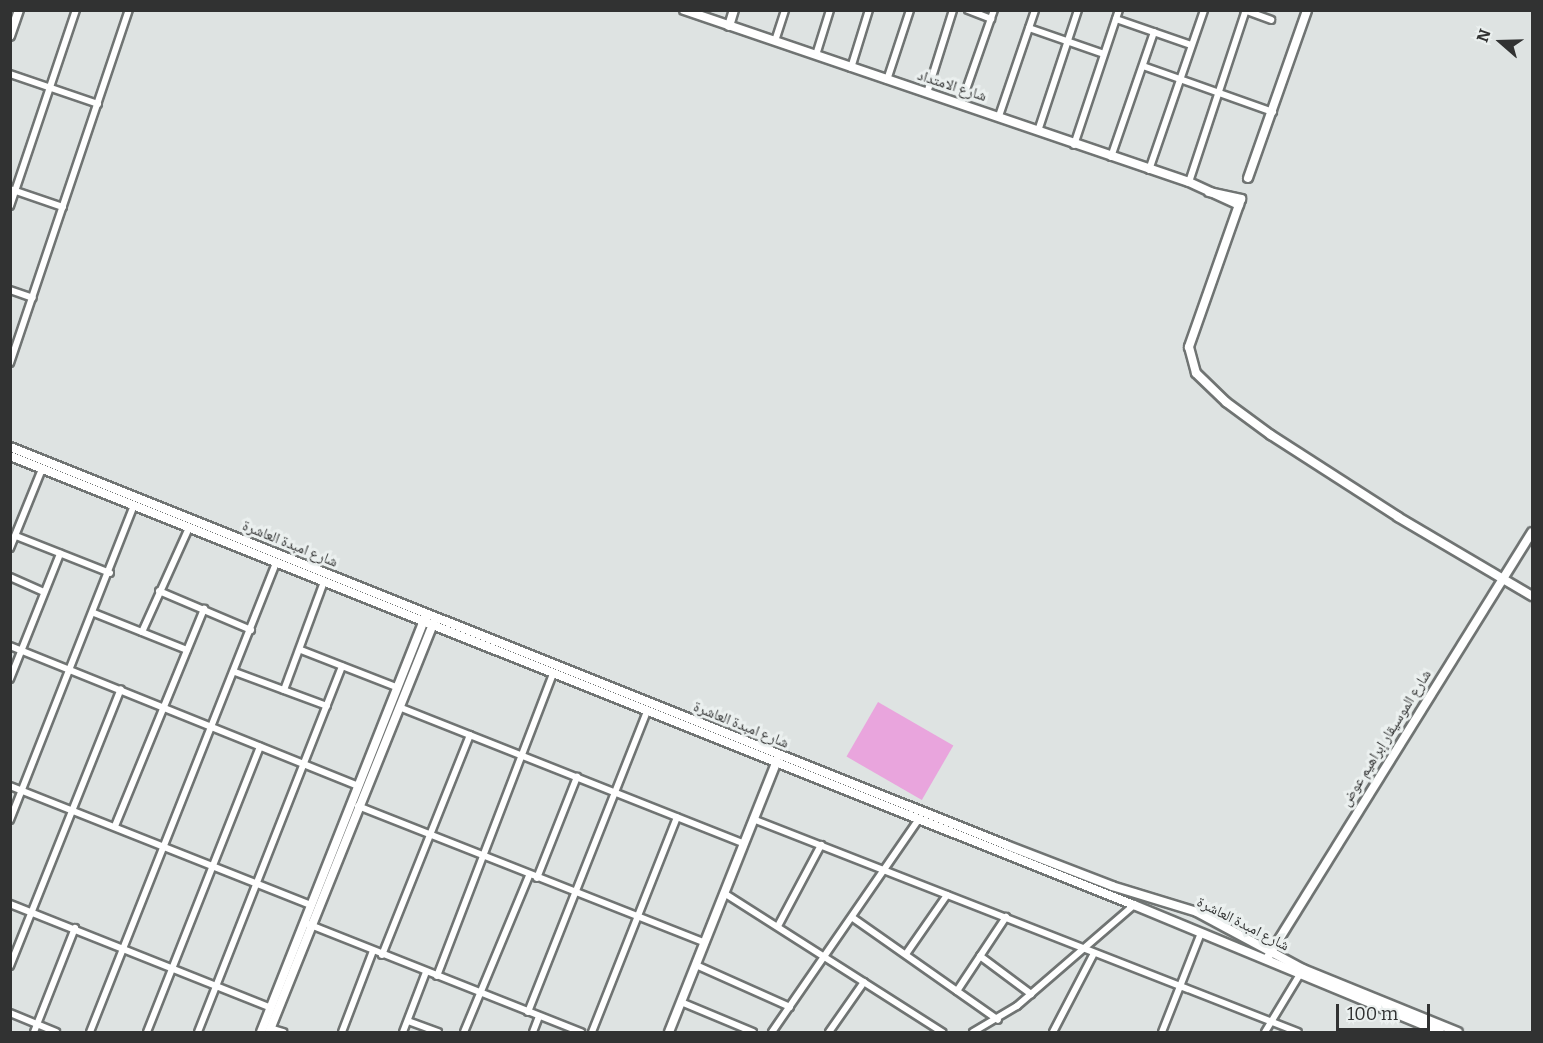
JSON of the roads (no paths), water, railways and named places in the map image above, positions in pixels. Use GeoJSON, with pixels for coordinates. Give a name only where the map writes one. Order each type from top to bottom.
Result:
{"type":"FeatureCollection","features":[{"type":"Feature","properties":{"kind":"main road"},"geometry":{"type":"LineString","coordinates":[[10,36],[19,10]]}},
{"type":"Feature","properties":{"kind":"main road","name":"شارع الامتداد"},"geometry":{"type":"LineString","coordinates":[[684,10],[999,116],[1074,145],[1189,182],[1209,192],[1240,202],[1189,348],[1196,373],[1226,402],[1271,435],[1398,518],[1504,578]]}},
{"type":"Feature","properties":{"kind":"main road"},"geometry":{"type":"LineString","coordinates":[[729,26],[734,10]]}},
{"type":"Feature","properties":{"kind":"main road"},"geometry":{"type":"LineString","coordinates":[[1248,178],[1307,10]]}},
{"type":"Feature","properties":{"kind":"main road","name":"شارع امبدة العاشرة"},"geometry":{"type":"LineString","coordinates":[[10,447],[429,620],[778,759],[919,819],[1201,933],[1268,957],[1440,1032]]}},
{"type":"Feature","properties":{"kind":"main road","name":"شارع امبدة العاشرة"},"geometry":{"type":"LineString","coordinates":[[10,456],[324,582],[429,620],[553,674],[647,711],[1112,886],[1197,912],[1268,957]]}},
{"type":"Feature","properties":{"kind":"main road","name":"شارع الموسيقار إبراهيم عوض"},"geometry":{"type":"LineString","coordinates":[[1268,957],[1533,532]]}},
{"type":"Feature","properties":{"kind":"main road"},"geometry":{"type":"LineString","coordinates":[[1504,578],[1533,596]]}},
{"type":"Feature","properties":{"kind":"main road"},"geometry":{"type":"LineString","coordinates":[[261,1032],[343,834],[358,786],[396,687],[429,620]]}},
{"type":"Feature","properties":{"kind":"main road"},"geometry":{"type":"LineString","coordinates":[[269,1030],[307,924],[310,905],[358,806],[399,706],[429,620]]}},
{"type":"Feature","properties":{"kind":"main road"},"geometry":{"type":"LineString","coordinates":[[669,1032],[778,759]]}},
{"type":"Feature","properties":{"kind":"main road","name":"شارع امبدة العاشرة"},"geometry":{"type":"LineString","coordinates":[[1302,972],[1458,1032]]}},
{"type":"Feature","properties":{"kind":"street"},"geometry":{"type":"LineString","coordinates":[[10,206],[13,190],[51,87],[76,10]]}},
{"type":"Feature","properties":{"kind":"street"},"geometry":{"type":"LineString","coordinates":[[10,363],[129,10]]}},
{"type":"Feature","properties":{"kind":"street"},"geometry":{"type":"LineString","coordinates":[[775,41],[785,10]]}},
{"type":"Feature","properties":{"kind":"street"},"geometry":{"type":"LineString","coordinates":[[816,55],[830,10]]}},
{"type":"Feature","properties":{"kind":"street"},"geometry":{"type":"LineString","coordinates":[[851,68],[869,10]]}},
{"type":"Feature","properties":{"kind":"street"},"geometry":{"type":"LineString","coordinates":[[887,80],[910,10]]}},
{"type":"Feature","properties":{"kind":"street"},"geometry":{"type":"LineString","coordinates":[[927,93],[953,10]]}},
{"type":"Feature","properties":{"kind":"street"},"geometry":{"type":"LineString","coordinates":[[968,10],[991,19]]}},
{"type":"Feature","properties":{"kind":"street"},"geometry":{"type":"LineString","coordinates":[[961,104],[994,10]]}},
{"type":"Feature","properties":{"kind":"street"},"geometry":{"type":"LineString","coordinates":[[999,116],[1035,10]]}},
{"type":"Feature","properties":{"kind":"street"},"geometry":{"type":"LineString","coordinates":[[1038,131],[1078,10]]}},
{"type":"Feature","properties":{"kind":"street"},"geometry":{"type":"LineString","coordinates":[[1074,145],[1119,10]]}},
{"type":"Feature","properties":{"kind":"street"},"geometry":{"type":"LineString","coordinates":[[1149,171],[1204,10]]}},
{"type":"Feature","properties":{"kind":"street"},"geometry":{"type":"LineString","coordinates":[[1189,182],[1245,11],[1271,20]]}},
{"type":"Feature","properties":{"kind":"street"},"geometry":{"type":"LineString","coordinates":[[1116,19],[1191,45]]}},
{"type":"Feature","properties":{"kind":"street"},"geometry":{"type":"LineString","coordinates":[[1029,28],[1104,54]]}},
{"type":"Feature","properties":{"kind":"street"},"geometry":{"type":"LineString","coordinates":[[1110,157],[1154,32]]}},
{"type":"Feature","properties":{"kind":"street"},"geometry":{"type":"LineString","coordinates":[[1143,66],[1273,112]]}},
{"type":"Feature","properties":{"kind":"street"},"geometry":{"type":"LineString","coordinates":[[10,74],[98,104]]}},
{"type":"Feature","properties":{"kind":"street"},"geometry":{"type":"LineString","coordinates":[[13,190],[63,207]]}},
{"type":"Feature","properties":{"kind":"street"},"geometry":{"type":"LineString","coordinates":[[10,290],[33,298]]}},
{"type":"Feature","properties":{"kind":"street"},"geometry":{"type":"LineString","coordinates":[[10,548],[42,469]]}},
{"type":"Feature","properties":{"kind":"street"},"geometry":{"type":"LineString","coordinates":[[10,820],[110,573],[134,506]]}},
{"type":"Feature","properties":{"kind":"street"},"geometry":{"type":"LineString","coordinates":[[142,632],[189,528]]}},
{"type":"Feature","properties":{"kind":"street"},"geometry":{"type":"LineString","coordinates":[[16,536],[110,573]]}},
{"type":"Feature","properties":{"kind":"street"},"geometry":{"type":"LineString","coordinates":[[10,679],[60,554]]}},
{"type":"Feature","properties":{"kind":"street"},"geometry":{"type":"LineString","coordinates":[[90,1032],[213,727],[276,563]]}},
{"type":"Feature","properties":{"kind":"street"},"geometry":{"type":"LineString","coordinates":[[10,577],[44,592]]}},
{"type":"Feature","properties":{"kind":"street"},"geometry":{"type":"LineString","coordinates":[[284,690],[301,650],[324,582]]}},
{"type":"Feature","properties":{"kind":"street"},"geometry":{"type":"LineString","coordinates":[[159,591],[251,630]]}},
{"type":"Feature","properties":{"kind":"street"},"geometry":{"type":"LineString","coordinates":[[115,826],[204,609]]}},
{"type":"Feature","properties":{"kind":"street"},"geometry":{"type":"LineString","coordinates":[[94,613],[187,650]]}},
{"type":"Feature","properties":{"kind":"street"},"geometry":{"type":"LineString","coordinates":[[10,646],[164,706],[358,786]]}},
{"type":"Feature","properties":{"kind":"street"},"geometry":{"type":"LineString","coordinates":[[301,650],[396,687]]}},
{"type":"Feature","properties":{"kind":"street"},"geometry":{"type":"LineString","coordinates":[[198,1032],[258,885],[342,666]]}},
{"type":"Feature","properties":{"kind":"street"},"geometry":{"type":"LineString","coordinates":[[234,672],[327,706]]}},
{"type":"Feature","properties":{"kind":"street"},"geometry":{"type":"LineString","coordinates":[[437,976],[553,674]]}},
{"type":"Feature","properties":{"kind":"street"},"geometry":{"type":"LineString","coordinates":[[10,966],[121,689]]}},
{"type":"Feature","properties":{"kind":"street"},"geometry":{"type":"LineString","coordinates":[[399,706],[743,843]]}},
{"type":"Feature","properties":{"kind":"street"},"geometry":{"type":"LineString","coordinates":[[528,1012],[647,711]]}},
{"type":"Feature","properties":{"kind":"street"},"geometry":{"type":"LineString","coordinates":[[382,955],[470,735]]}},
{"type":"Feature","properties":{"kind":"street"},"geometry":{"type":"LineString","coordinates":[[147,1032],[260,747]]}},
{"type":"Feature","properties":{"kind":"street"},"geometry":{"type":"LineString","coordinates":[[537,879],[577,777]]}},
{"type":"Feature","properties":{"kind":"street"},"geometry":{"type":"LineString","coordinates":[[10,786],[310,905]]}},
{"type":"Feature","properties":{"kind":"street"},"geometry":{"type":"LineString","coordinates":[[358,806],[529,876],[705,943]]}},
{"type":"Feature","properties":{"kind":"street"},"geometry":{"type":"LineString","coordinates":[[592,1032],[677,817]]}},
{"type":"Feature","properties":{"kind":"street"},"geometry":{"type":"LineString","coordinates":[[753,819],[1006,917],[1093,955],[1298,1032]]}},
{"type":"Feature","properties":{"kind":"street"},"geometry":{"type":"LineString","coordinates":[[772,1032],[853,918],[919,819]]}},
{"type":"Feature","properties":{"kind":"street"},"geometry":{"type":"LineString","coordinates":[[778,926],[821,845]]}},
{"type":"Feature","properties":{"kind":"street"},"geometry":{"type":"LineString","coordinates":[[465,1032],[529,876]]}},
{"type":"Feature","properties":{"kind":"street"},"geometry":{"type":"LineString","coordinates":[[723,892],[942,1032]]}},
{"type":"Feature","properties":{"kind":"street"},"geometry":{"type":"LineString","coordinates":[[906,954],[947,895]]}},
{"type":"Feature","properties":{"kind":"street"},"geometry":{"type":"LineString","coordinates":[[10,904],[271,1008]]}},
{"type":"Feature","properties":{"kind":"street"},"geometry":{"type":"LineString","coordinates":[[973,1032],[995,1022],[1031,994],[1134,905]]}},
{"type":"Feature","properties":{"kind":"street"},"geometry":{"type":"LineString","coordinates":[[957,991],[1006,917]]}},
{"type":"Feature","properties":{"kind":"street"},"geometry":{"type":"LineString","coordinates":[[853,918],[957,991],[995,1022]]}},
{"type":"Feature","properties":{"kind":"street"},"geometry":{"type":"LineString","coordinates":[[307,924],[481,995],[581,1032]]}},
{"type":"Feature","properties":{"kind":"street"},"geometry":{"type":"LineString","coordinates":[[34,1032],[75,928]]}},
{"type":"Feature","properties":{"kind":"street"},"geometry":{"type":"LineString","coordinates":[[1162,1032],[1201,933]]}},
{"type":"Feature","properties":{"kind":"street"},"geometry":{"type":"LineString","coordinates":[[342,1032],[373,951]]}},
{"type":"Feature","properties":{"kind":"street"},"geometry":{"type":"LineString","coordinates":[[1053,1032],[1093,955]]}},
{"type":"Feature","properties":{"kind":"street"},"geometry":{"type":"LineString","coordinates":[[980,956],[1031,994]]}},
{"type":"Feature","properties":{"kind":"street"},"geometry":{"type":"LineString","coordinates":[[696,965],[790,1006]]}},
{"type":"Feature","properties":{"kind":"street"},"geometry":{"type":"LineString","coordinates":[[403,1032],[426,972]]}},
{"type":"Feature","properties":{"kind":"street"},"geometry":{"type":"LineString","coordinates":[[1265,1032],[1302,972]]}},
{"type":"Feature","properties":{"kind":"street"},"geometry":{"type":"LineString","coordinates":[[829,1032],[864,982]]}},
{"type":"Feature","properties":{"kind":"street"},"geometry":{"type":"LineString","coordinates":[[681,1002],[753,1032]]}},
{"type":"Feature","properties":{"kind":"street"},"geometry":{"type":"LineString","coordinates":[[10,1013],[56,1032]]}},
{"type":"Feature","properties":{"kind":"street"},"geometry":{"type":"LineString","coordinates":[[533,1032],[539,1016]]}},
{"type":"Feature","properties":{"kind":"street"},"geometry":{"type":"LineString","coordinates":[[408,1022],[438,1032]]}},
{"type":"Feature","properties":{"kind":"street"},"geometry":{"type":"LineString","coordinates":[[988,1032],[995,1022]]}},
{"type":"Feature","properties":{"kind":"street"},"geometry":{"type":"LineString","coordinates":[[269,1030],[283,1032]]}}]}
